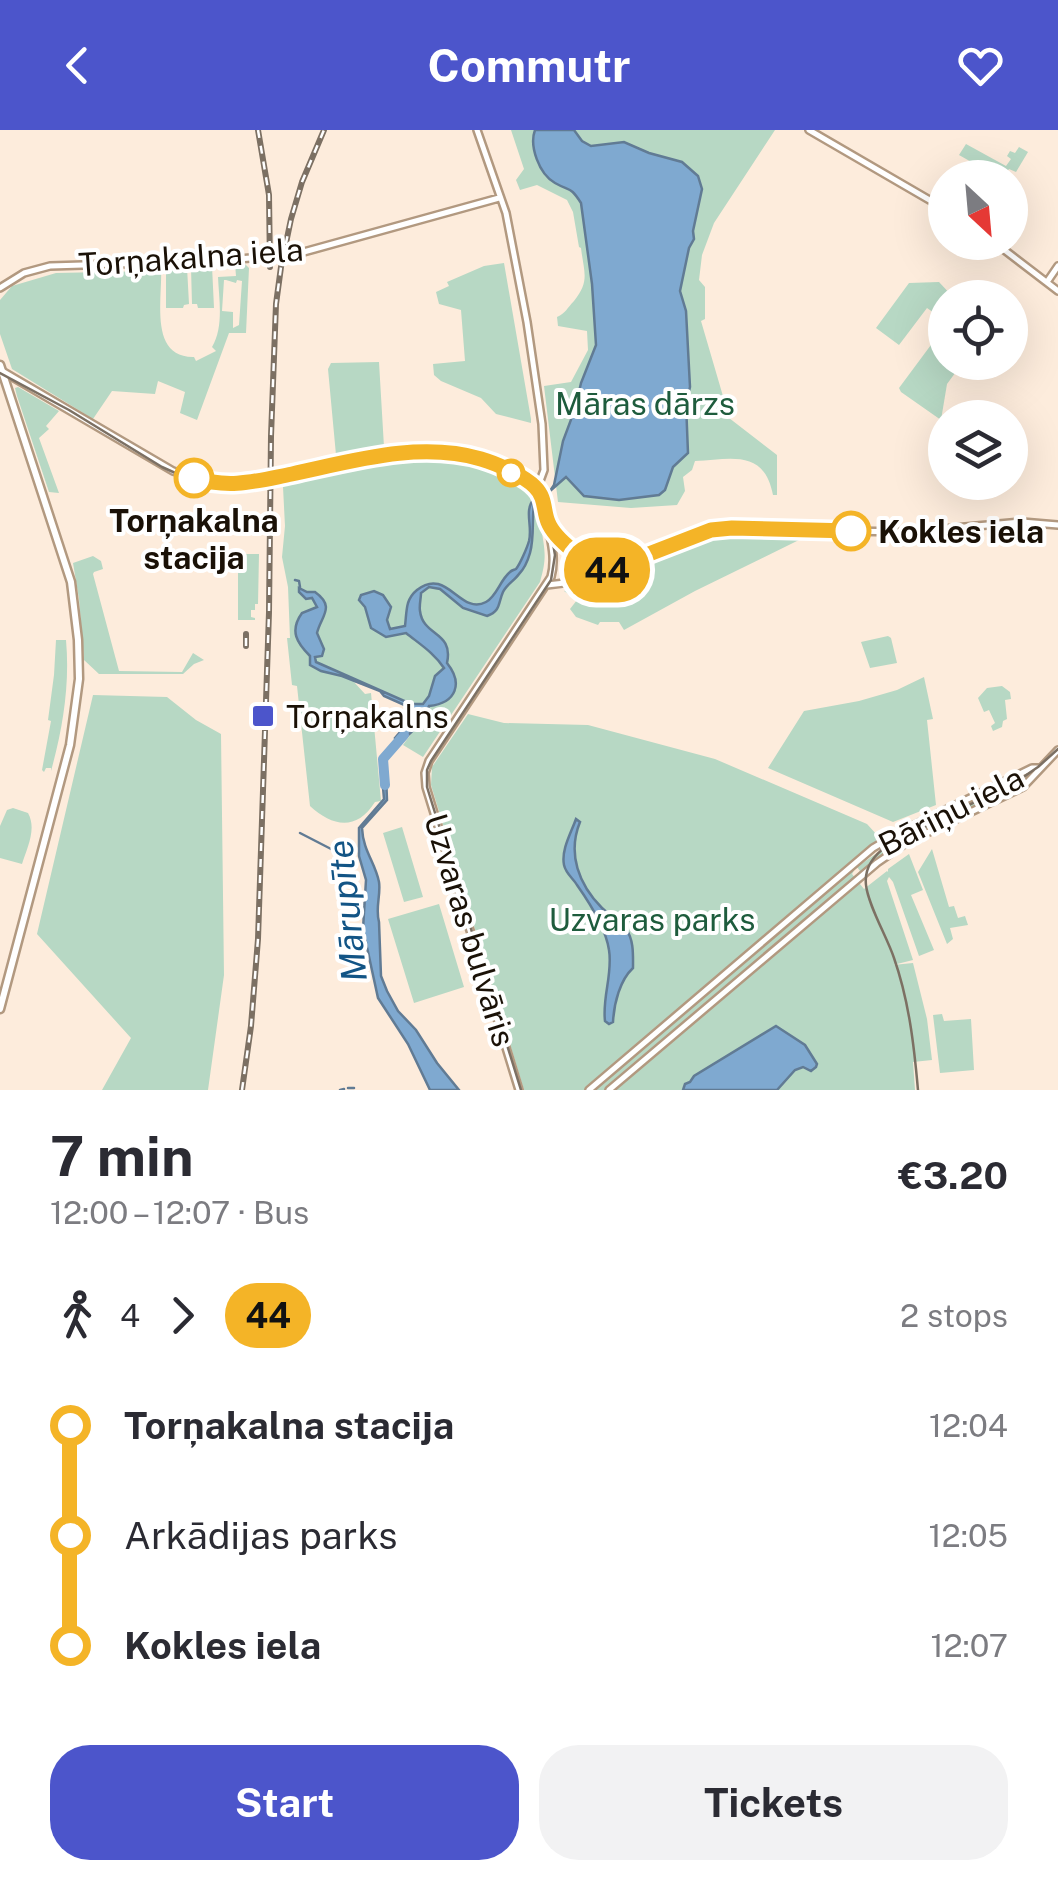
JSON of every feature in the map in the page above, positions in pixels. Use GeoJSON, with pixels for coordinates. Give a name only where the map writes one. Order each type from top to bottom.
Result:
{"type":"FeatureCollection","features":[{"type":"Feature","properties":{"kind":"main road"},"geometry":{"type":"LineString","coordinates":[[0,1009],[70,745],[78,679],[71,582],[1,368]]}},
{"type":"Feature","properties":{"kind":"street"},"geometry":{"type":"LineString","coordinates":[[477,130],[512,236],[542,424],[544,470],[537,489]]}},
{"type":"Feature","properties":{"kind":"street"},"geometry":{"type":"LineString","coordinates":[[808,130],[928,199]]}},
{"type":"Feature","properties":{"kind":"street","name":"Torņakalna iela"},"geometry":{"type":"LineString","coordinates":[[0,288],[43,267],[215,261],[300,253],[500,198]]}},
{"type":"Feature","properties":{"kind":"street"},"geometry":{"type":"LineString","coordinates":[[1018,260],[1058,291]]}},
{"type":"Feature","properties":{"kind":"street"},"geometry":{"type":"LineString","coordinates":[[1047,282],[1058,266]]}},
{"type":"Feature","properties":{"kind":"street"},"geometry":{"type":"LineString","coordinates":[[1,368],[173,471],[204,481],[244,485],[388,456],[441,452],[482,459],[522,478],[544,500],[554,564],[547,585],[578,580],[686,538],[720,529],[909,532],[1022,522],[1058,525]]}},
{"type":"Feature","properties":{"kind":"street"},"geometry":{"type":"LineString","coordinates":[[548,523],[578,556],[605,571]]}},
{"type":"Feature","properties":{"kind":"street","name":"Uzvaras bulvāris"},"geometry":{"type":"LineString","coordinates":[[519,1090],[434,816],[426,787],[426,769],[547,585]]}},
{"type":"Feature","properties":{"kind":"street","name":"Bāriņu iela"},"geometry":{"type":"LineString","coordinates":[[609,1090],[898,848],[1023,788],[1058,750]]}},
{"type":"Feature","properties":{"kind":"street","name":"Bāriņu iela"},"geometry":{"type":"LineString","coordinates":[[590,1090],[864,855],[902,831],[1032,768],[1040,768]]}},
{"type":"Feature","properties":{"kind":"street"},"geometry":{"type":"LineString","coordinates":[[834,883],[842,892]]}},
{"type":"Feature","properties":{"kind":"green space","name":"Māras dārzs"},"geometry":{"type":"Polygon","coordinates":[[[511,130],[775,130],[714,223],[702,255],[699,280],[705,287],[705,319],[701,321],[725,403],[720,411],[777,455],[777,495],[773,495],[769,480],[754,464],[722,459],[695,461],[683,477],[685,491],[677,505],[631,508],[558,502],[544,386],[571,382],[588,350],[587,331],[558,326],[557,317],[579,294],[584,270],[567,200],[537,185],[520,190],[516,180],[524,169],[511,130]]]}},
{"type":"Feature","properties":{"kind":"green space"},"geometry":{"type":"Polygon","coordinates":[[[966,144],[995,160],[968,160],[959,155],[966,144]]]}},
{"type":"Feature","properties":{"kind":"green space"},"geometry":{"type":"Polygon","coordinates":[[[1019,147],[1028,152],[1023,160],[1010,160],[1007,156],[1019,147]]]}},
{"type":"Feature","properties":{"kind":"green space"},"geometry":{"type":"Polygon","coordinates":[[[504,263],[531,423],[496,414],[481,398],[434,375],[433,364],[465,361],[461,310],[439,304],[436,292],[449,286],[447,282],[484,266],[504,263]]]}},
{"type":"Feature","properties":{"kind":"green space"},"geometry":{"type":"Polygon","coordinates":[[[235,264],[249,268],[246,333],[229,333],[197,420],[180,413],[185,392],[158,381],[155,394],[112,391],[93,419],[12,369],[0,334],[0,300],[12,286],[56,273],[152,271],[153,267],[161,267],[164,337],[179,355],[194,357],[196,361],[216,351],[212,347],[219,322],[218,277],[236,276],[235,264]],[[224,280],[222,311],[233,312],[233,328],[239,325],[242,281],[224,280]]]}},
{"type":"Feature","properties":{"kind":"green space"},"geometry":{"type":"Polygon","coordinates":[[[212,266],[214,308],[198,308],[192,304],[191,268],[212,266]]]}},
{"type":"Feature","properties":{"kind":"green space"},"geometry":{"type":"Polygon","coordinates":[[[187,267],[189,304],[166,308],[166,268],[187,267]]]}},
{"type":"Feature","properties":{"kind":"green space"},"geometry":{"type":"Polygon","coordinates":[[[928,282],[928,309],[899,345],[876,328],[909,283],[928,282]]]}},
{"type":"Feature","properties":{"kind":"green space"},"geometry":{"type":"Polygon","coordinates":[[[928,349],[928,380],[950,380],[944,400],[928,400],[928,411],[899,388],[928,349]]]}},
{"type":"Feature","properties":{"kind":"green space"},"geometry":{"type":"Polygon","coordinates":[[[379,362],[384,447],[336,455],[328,369],[331,363],[379,362]]]}},
{"type":"Feature","properties":{"kind":"green space"},"geometry":{"type":"Polygon","coordinates":[[[18,387],[59,411],[39,438],[59,493],[49,492],[17,396],[18,387]]]}},
{"type":"Feature","properties":{"kind":"green space"},"geometry":{"type":"Polygon","coordinates":[[[433,457],[492,470],[521,483],[532,493],[539,507],[544,549],[540,582],[423,757],[403,745],[429,709],[354,682],[365,694],[371,693],[381,801],[352,822],[335,821],[310,806],[297,686],[292,685],[287,638],[283,487],[381,463],[433,457]]]}},
{"type":"Feature","properties":{"kind":"green space"},"geometry":{"type":"Polygon","coordinates":[[[728,535],[799,535],[799,540],[624,630],[619,622],[598,625],[576,617],[570,609],[577,600],[564,591],[571,589],[569,586],[611,573],[613,576],[693,543],[728,535]]]}},
{"type":"Feature","properties":{"kind":"green space"},"geometry":{"type":"Polygon","coordinates":[[[238,554],[259,554],[258,604],[251,610],[255,620],[238,620],[238,554]]]}},
{"type":"Feature","properties":{"kind":"green space"},"geometry":{"type":"Polygon","coordinates":[[[93,556],[101,561],[103,569],[93,574],[119,671],[182,672],[193,653],[204,660],[183,674],[99,674],[84,660],[73,563],[93,556]]]}},
{"type":"Feature","properties":{"kind":"green space"},"geometry":{"type":"Polygon","coordinates":[[[888,636],[897,663],[870,668],[861,642],[888,636]]]}},
{"type":"Feature","properties":{"kind":"green space"},"geometry":{"type":"Polygon","coordinates":[[[56,640],[66,640],[66,689],[51,771],[46,768],[44,772],[51,721],[48,720],[56,640]]]}},
{"type":"Feature","properties":{"kind":"green space"},"geometry":{"type":"Polygon","coordinates":[[[924,677],[933,719],[927,720],[936,805],[893,822],[768,768],[804,711],[859,701],[924,677]]]}},
{"type":"Feature","properties":{"kind":"green space"},"geometry":{"type":"Polygon","coordinates":[[[1002,686],[1010,692],[1011,699],[1005,700],[1007,719],[993,731],[991,726],[995,723],[978,698],[987,688],[1002,686]]]}},
{"type":"Feature","properties":{"kind":"green space"},"geometry":{"type":"Polygon","coordinates":[[[93,695],[167,697],[221,734],[224,975],[208,1090],[102,1090],[131,1038],[37,934],[93,695]]]}},
{"type":"Feature","properties":{"kind":"green space","name":"Uzvaras parks"},"geometry":{"type":"Polygon","coordinates":[[[468,714],[504,723],[588,725],[715,759],[867,824],[878,841],[847,867],[855,869],[852,874],[864,889],[909,854],[923,890],[911,895],[934,950],[919,956],[893,882],[889,877],[887,881],[913,960],[893,965],[913,963],[927,1019],[932,1060],[913,1062],[915,1090],[524,1090],[431,785],[432,767],[468,714]]]}},
{"type":"Feature","properties":{"kind":"green space"},"geometry":{"type":"Polygon","coordinates":[[[984,796],[987,801],[899,844],[857,874],[857,867],[904,834],[984,796]]]}},
{"type":"Feature","properties":{"kind":"green space"},"geometry":{"type":"Polygon","coordinates":[[[7,810],[28,813],[32,825],[22,864],[0,858],[0,826],[7,810]]]}},
{"type":"Feature","properties":{"kind":"green space"},"geometry":{"type":"Polygon","coordinates":[[[402,827],[423,897],[404,902],[383,833],[402,827]]]}},
{"type":"Feature","properties":{"kind":"green space"},"geometry":{"type":"Polygon","coordinates":[[[932,849],[949,907],[954,906],[958,918],[965,916],[968,925],[950,928],[953,939],[947,944],[918,872],[932,849]]]}},
{"type":"Feature","properties":{"kind":"green space"},"geometry":{"type":"Polygon","coordinates":[[[439,904],[464,987],[414,1003],[388,919],[439,904]]]}},
{"type":"Feature","properties":{"kind":"green space"},"geometry":{"type":"Polygon","coordinates":[[[942,1014],[944,1021],[971,1019],[974,1070],[940,1073],[933,1015],[942,1014]]]}},
{"type":"Feature","properties":{"kind":"water","name":"Māras dārzs"},"geometry":{"type":"Polygon","coordinates":[[[535,130],[574,130],[591,146],[624,142],[682,162],[698,176],[702,189],[680,291],[686,311],[690,387],[686,403],[688,453],[673,467],[665,490],[659,495],[619,500],[584,496],[566,477],[550,491],[596,345],[581,203],[572,192],[549,179],[540,166],[533,144],[535,130]]]}},
{"type":"Feature","properties":{"kind":"water"},"geometry":{"type":"Polygon","coordinates":[[[535,498],[529,556],[521,572],[504,589],[495,612],[487,616],[463,608],[440,589],[429,587],[421,593],[422,619],[446,645],[447,663],[456,685],[446,701],[429,706],[403,740],[398,742],[395,738],[406,725],[409,707],[380,691],[310,665],[310,656],[296,636],[296,625],[302,613],[317,607],[299,588],[315,592],[325,602],[317,633],[324,649],[322,656],[315,657],[316,662],[411,704],[423,704],[435,676],[444,668],[406,633],[386,637],[371,628],[359,600],[361,595],[374,591],[383,595],[391,607],[387,620],[390,629],[405,626],[410,597],[428,584],[445,587],[468,603],[486,602],[523,556],[535,498]]]}},
{"type":"Feature","properties":{"kind":"water"},"geometry":{"type":"Polygon","coordinates":[[[386,775],[387,800],[362,828],[379,882],[381,976],[398,1011],[459,1090],[430,1090],[408,1044],[378,998],[363,929],[366,880],[359,856],[359,828],[384,799],[382,776],[386,775]]]}},
{"type":"Feature","properties":{"kind":"water"},"geometry":{"type":"Polygon","coordinates":[[[576,819],[580,822],[575,857],[582,879],[594,899],[626,929],[632,943],[633,968],[621,985],[613,1022],[609,1024],[604,1012],[610,968],[607,942],[563,859],[576,819]]]}},
{"type":"Feature","properties":{"kind":"water"},"geometry":{"type":"Polygon","coordinates":[[[776,1026],[805,1045],[816,1067],[811,1071],[803,1067],[795,1070],[777,1090],[683,1090],[694,1076],[776,1026]]]}},
{"type":"Feature","properties":{"kind":"waterway"},"geometry":{"type":"LineString","coordinates":[[295,580],[300,587]]}},
{"type":"Feature","properties":{"kind":"waterway","name":"Mārupīte"},"geometry":{"type":"LineString","coordinates":[[385,785],[383,759],[404,735]]}},
{"type":"Feature","properties":{"kind":"waterway"},"geometry":{"type":"LineString","coordinates":[[300,833],[343,852]]}},
{"type":"Feature","properties":{"kind":"waterway"},"geometry":{"type":"LineString","coordinates":[[348,1088],[354,1088]]}},
{"type":"Feature","properties":{"kind":"waterway"},"geometry":{"type":"LineString","coordinates":[[340,1090],[344,1089]]}},
{"type":"Feature","properties":{"kind":"tram line"},"geometry":{"type":"LineString","coordinates":[[0,373],[162,467],[213,484],[240,484],[335,464],[440,450],[486,459],[525,478],[542,493],[555,555],[551,580],[427,770],[427,787],[521,1090]]}},
{"type":"Feature","properties":{"kind":"tram line"},"geometry":{"type":"LineString","coordinates":[[918,1090],[904,990],[867,893],[868,867],[887,846],[1019,780],[1058,749]]}},
{"type":"Feature","properties":{"kind":"railway"},"geometry":{"type":"LineString","coordinates":[[258,130],[269,195],[270,267]]}},
{"type":"Feature","properties":{"kind":"railway"},"geometry":{"type":"LineString","coordinates":[[242,1090],[258,939],[276,304],[291,219],[324,130]]}},
{"type":"Feature","properties":{"kind":"railway"},"geometry":{"type":"LineString","coordinates":[[246,634],[246,646]]}},
{"type":"Feature","properties":{"kind":"bus line","name":"44"},"geometry":{"type":"LineString","coordinates":[[194,478],[242,485],[424,451],[482,459],[534,486],[545,504],[548,523],[578,556],[605,571],[711,530],[851,531]]}},
{"type":"Feature","properties":{"kind":"place","name":"Torņakalna stacija"},"geometry":{"type":"Point","coordinates":[194,478]}},
{"type":"Feature","properties":{"kind":"place","name":"Kokles iela"},"geometry":{"type":"Point","coordinates":[851,531]}},
{"type":"Feature","properties":{"kind":"place","name":"Torņakalns"},"geometry":{"type":"Point","coordinates":[263,716]}}]}
